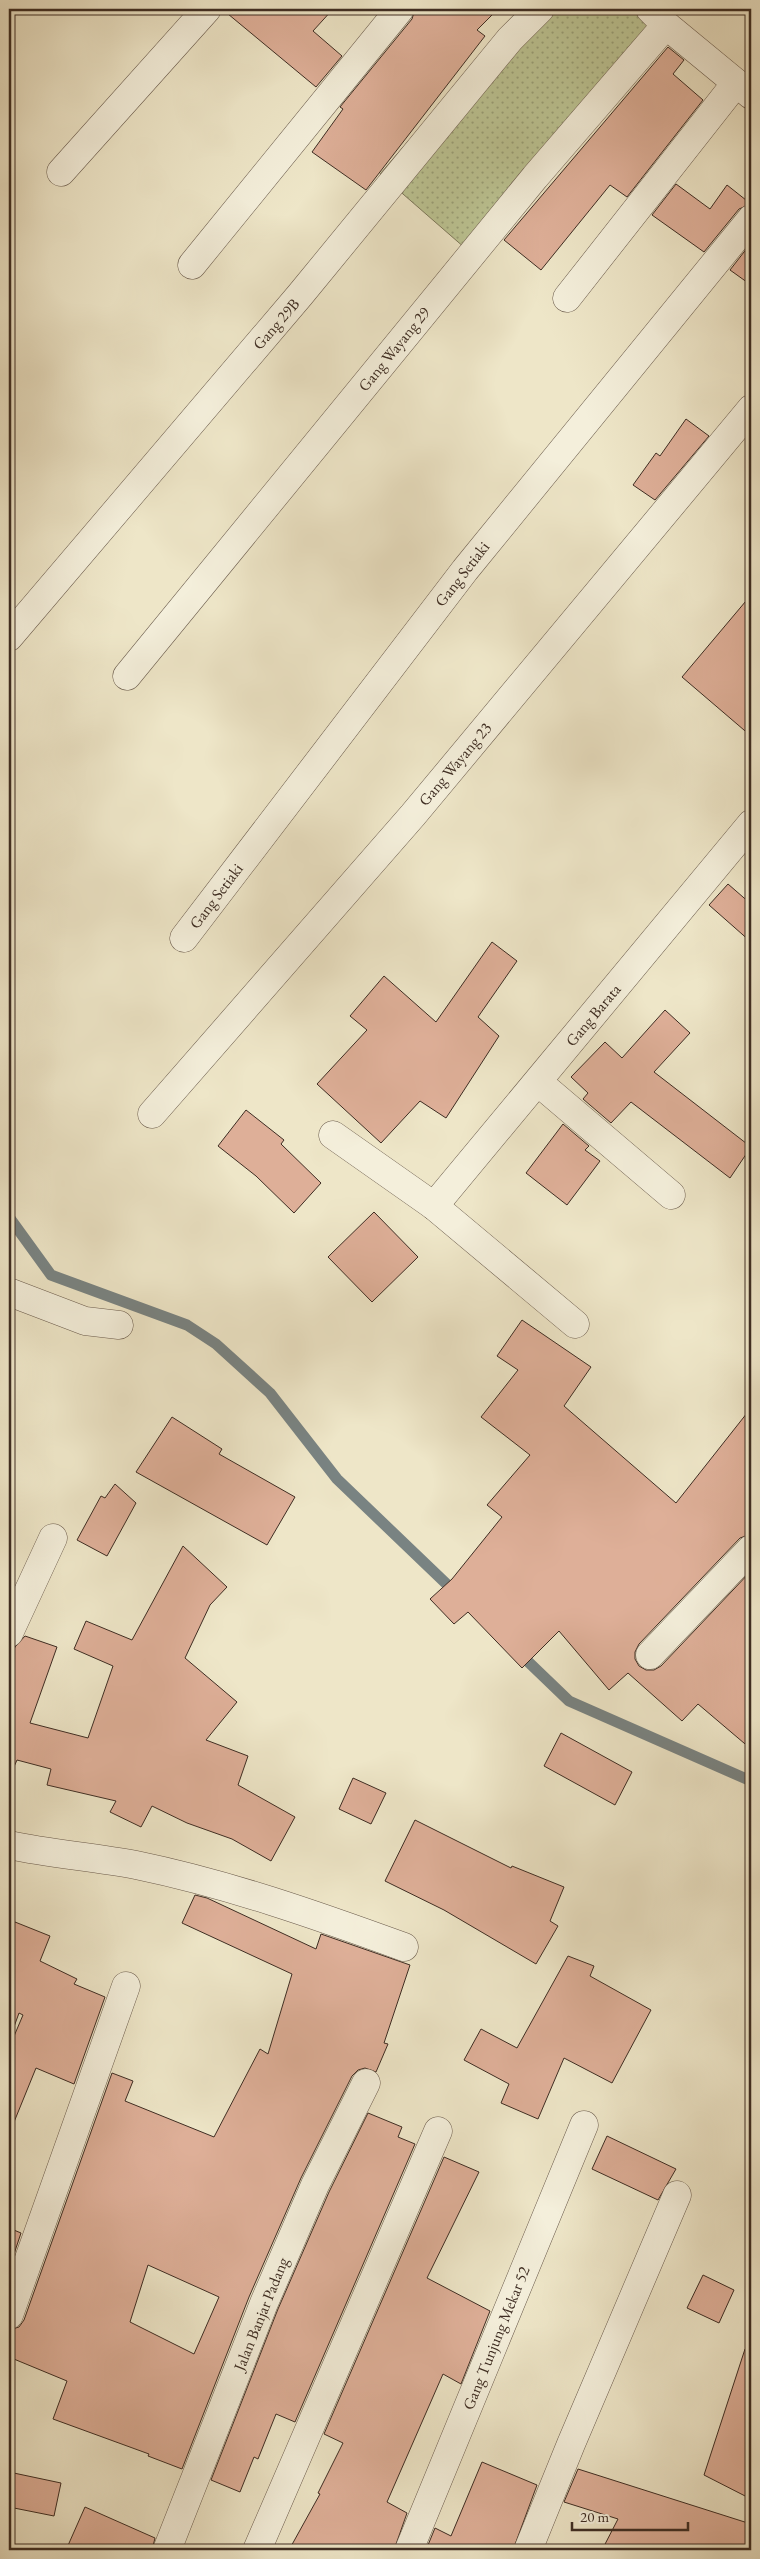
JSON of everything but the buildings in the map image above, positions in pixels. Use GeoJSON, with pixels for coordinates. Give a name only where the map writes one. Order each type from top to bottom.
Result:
{"type":"FeatureCollection","features":[{"type":"Feature","properties":{"kind":"street"},"geometry":{"type":"LineString","coordinates":[[62,172],[207,9]]}},
{"type":"Feature","properties":{"kind":"street"},"geometry":{"type":"LineString","coordinates":[[192,264],[400,9]]}},
{"type":"Feature","properties":{"kind":"street","name":"Gang 29B"},"geometry":{"type":"LineString","coordinates":[[9,636],[300,295],[510,39],[540,9]]}},
{"type":"Feature","properties":{"kind":"street"},"geometry":{"type":"LineString","coordinates":[[567,298],[744,89],[658,17]]}},
{"type":"Feature","properties":{"kind":"street","name":"Gang Wayang 29"},"geometry":{"type":"LineString","coordinates":[[127,676],[535,177],[658,17]]}},
{"type":"Feature","properties":{"kind":"street","name":"Gang Setiaki"},"geometry":{"type":"LineString","coordinates":[[184,938],[465,570],[751,219]]}},
{"type":"Feature","properties":{"kind":"street","name":"Gang Wayang 23"},"geometry":{"type":"LineString","coordinates":[[152,1114],[413,815],[751,409]]}},
{"type":"Feature","properties":{"kind":"street","name":"Gang Barata"},"geometry":{"type":"LineString","coordinates":[[434,1206],[751,824]]}},
{"type":"Feature","properties":{"kind":"street"},"geometry":{"type":"LineString","coordinates":[[538,1082],[671,1195]]}},
{"type":"Feature","properties":{"kind":"street"},"geometry":{"type":"LineString","coordinates":[[333,1135],[434,1206],[575,1324]]}},
{"type":"Feature","properties":{"kind":"street"},"geometry":{"type":"LineString","coordinates":[[9,1292],[85,1321],[119,1325]]}},
{"type":"Feature","properties":{"kind":"street"},"geometry":{"type":"LineString","coordinates":[[9,1633],[53,1538]]}},
{"type":"Feature","properties":{"kind":"street"},"geometry":{"type":"LineString","coordinates":[[650,1655],[751,1549]]}},
{"type":"Feature","properties":{"kind":"street"},"geometry":{"type":"LineString","coordinates":[[9,1845],[136,1865],[220,1886],[287,1904],[404,1947]]}},
{"type":"Feature","properties":{"kind":"street"},"geometry":{"type":"LineString","coordinates":[[9,2314],[126,1986]]}},
{"type":"Feature","properties":{"kind":"street","name":"Jalan Banjar Padang"},"geometry":{"type":"LineString","coordinates":[[167,2550],[264,2303],[315,2185],[366,2082]]}},
{"type":"Feature","properties":{"kind":"street","name":"Gang Tunjung Mekar 52"},"geometry":{"type":"LineString","coordinates":[[408,2550],[584,2125]]}},
{"type":"Feature","properties":{"kind":"street"},"geometry":{"type":"LineString","coordinates":[[257,2550],[438,2132]]}},
{"type":"Feature","properties":{"kind":"street"},"geometry":{"type":"LineString","coordinates":[[528,2550],[677,2195]]}},
{"type":"Feature","properties":{"kind":"green space"},"geometry":{"type":"Polygon","coordinates":[[[522,9],[668,9],[473,255],[380,174],[522,9]]]}},
{"type":"Feature","properties":{"kind":"waterway"},"geometry":{"type":"LineString","coordinates":[[9,1217],[51,1275],[187,1325],[216,1344],[270,1393],[337,1479],[457,1594]]}},
{"type":"Feature","properties":{"kind":"waterway"},"geometry":{"type":"LineString","coordinates":[[517,1651],[569,1701],[751,1781]]}}]}
